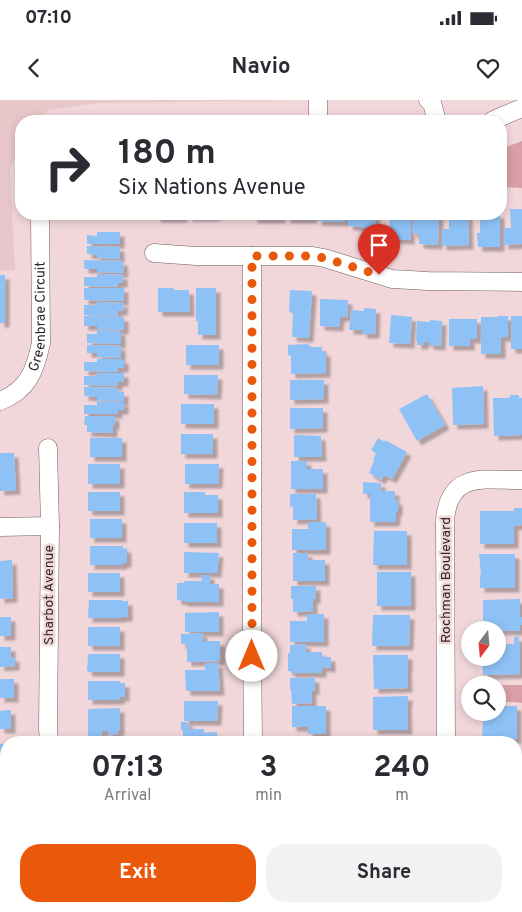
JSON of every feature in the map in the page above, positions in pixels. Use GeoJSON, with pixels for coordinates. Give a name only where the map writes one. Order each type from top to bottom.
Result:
{"type":"FeatureCollection","features":[{"type":"Feature","properties":{"kind":"street"},"geometry":{"type":"LineString","coordinates":[[318,100],[318,115]]}},
{"type":"Feature","properties":{"kind":"street"},"geometry":{"type":"LineString","coordinates":[[428,100],[432,103],[435,115]]}},
{"type":"Feature","properties":{"kind":"street"},"geometry":{"type":"LineString","coordinates":[[503,115],[522,108]]}},
{"type":"Feature","properties":{"kind":"street","name":"Greenbrae Circuit"},"geometry":{"type":"LineString","coordinates":[[0,401],[15,394],[22,388],[34,370],[38,358],[41,343],[40,220]]}},
{"type":"Feature","properties":{"kind":"street"},"geometry":{"type":"LineString","coordinates":[[154,253],[196,256],[313,256],[392,279],[522,282]]}},
{"type":"Feature","properties":{"kind":"street"},"geometry":{"type":"LineString","coordinates":[[252,256],[253,736]]}},
{"type":"Feature","properties":{"kind":"street","name":"Sharbot Avenue"},"geometry":{"type":"LineString","coordinates":[[48,448],[50,526],[49,736]]}},
{"type":"Feature","properties":{"kind":"street","name":"Rochman Boulevard"},"geometry":{"type":"LineString","coordinates":[[446,736],[445,520],[447,506],[452,494],[465,483],[476,480],[522,480]]}},
{"type":"Feature","properties":{"kind":"street"},"geometry":{"type":"LineString","coordinates":[[0,527],[50,526]]}},
{"type":"Feature","properties":{"kind":"shaded area"},"geometry":{"type":"Polygon","coordinates":[[[0,100],[297,100],[98,103],[48,110],[43,115],[15,115],[15,157],[10,171],[15,270],[0,271],[0,100]]]}},
{"type":"Feature","properties":{"kind":"shaded area"},"geometry":{"type":"Polygon","coordinates":[[[522,141],[522,188],[507,187],[507,147],[522,141]]]}},
{"type":"Feature","properties":{"kind":"shaded area"},"geometry":{"type":"Polygon","coordinates":[[[506,685],[522,685],[522,703],[506,702],[506,685]]]}},
{"type":"Feature","properties":{"kind":"building"},"geometry":{"type":"Polygon","coordinates":[[[510,209],[522,209],[522,244],[504,245],[504,228],[511,228],[510,209]]]}},
{"type":"Feature","properties":{"kind":"building"},"geometry":{"type":"Polygon","coordinates":[[[345,220],[345,222],[317,221],[345,220]]]}},
{"type":"Feature","properties":{"kind":"building"},"geometry":{"type":"Polygon","coordinates":[[[348,220],[376,220],[375,228],[348,226],[348,220]]]}},
{"type":"Feature","properties":{"kind":"building"},"geometry":{"type":"Polygon","coordinates":[[[390,220],[411,220],[410,240],[389,239],[390,220]]]}},
{"type":"Feature","properties":{"kind":"building"},"geometry":{"type":"Polygon","coordinates":[[[413,220],[439,220],[438,245],[419,244],[419,234],[412,233],[413,220]]]}},
{"type":"Feature","properties":{"kind":"building"},"geometry":{"type":"Polygon","coordinates":[[[449,220],[468,220],[469,245],[442,246],[442,229],[449,229],[449,220]]]}},
{"type":"Feature","properties":{"kind":"building"},"geometry":{"type":"Polygon","coordinates":[[[480,220],[500,220],[500,247],[478,247],[477,233],[480,233],[480,220]]]}},
{"type":"Feature","properties":{"kind":"building"},"geometry":{"type":"Polygon","coordinates":[[[97,232],[120,232],[120,244],[87,244],[87,235],[97,236],[97,232]]]}},
{"type":"Feature","properties":{"kind":"building"},"geometry":{"type":"Polygon","coordinates":[[[87,246],[120,247],[120,259],[97,258],[97,255],[87,254],[87,246]]]}},
{"type":"Feature","properties":{"kind":"building"},"geometry":{"type":"Polygon","coordinates":[[[84,260],[123,261],[124,273],[97,272],[97,269],[84,269],[84,260]]]}},
{"type":"Feature","properties":{"kind":"building"},"geometry":{"type":"Polygon","coordinates":[[[97,274],[123,275],[123,283],[118,283],[118,287],[84,286],[84,277],[97,277],[97,274]]]}},
{"type":"Feature","properties":{"kind":"building"},"geometry":{"type":"Polygon","coordinates":[[[0,275],[5,275],[5,323],[0,323],[0,275]]]}},
{"type":"Feature","properties":{"kind":"building"},"geometry":{"type":"Polygon","coordinates":[[[84,288],[124,288],[124,301],[84,300],[84,288]]]}},
{"type":"Feature","properties":{"kind":"building"},"geometry":{"type":"Polygon","coordinates":[[[158,288],[189,290],[190,312],[158,312],[158,288]]]}},
{"type":"Feature","properties":{"kind":"building"},"geometry":{"type":"Polygon","coordinates":[[[196,288],[216,288],[216,335],[198,335],[196,288]]]}},
{"type":"Feature","properties":{"kind":"building"},"geometry":{"type":"Polygon","coordinates":[[[290,290],[312,291],[309,338],[292,337],[293,313],[289,312],[290,290]]]}},
{"type":"Feature","properties":{"kind":"building"},"geometry":{"type":"Polygon","coordinates":[[[320,299],[348,300],[347,317],[340,317],[339,327],[320,326],[320,299]]]}},
{"type":"Feature","properties":{"kind":"building"},"geometry":{"type":"Polygon","coordinates":[[[97,302],[124,303],[123,311],[118,311],[117,316],[84,315],[84,305],[97,305],[97,302]]]}},
{"type":"Feature","properties":{"kind":"building"},"geometry":{"type":"Polygon","coordinates":[[[364,308],[376,309],[375,334],[362,334],[363,330],[349,330],[351,310],[364,311],[364,308]]]}},
{"type":"Feature","properties":{"kind":"building"},"geometry":{"type":"Polygon","coordinates":[[[391,315],[412,317],[410,344],[389,343],[391,315]]]}},
{"type":"Feature","properties":{"kind":"building"},"geometry":{"type":"Polygon","coordinates":[[[84,316],[124,317],[124,330],[97,329],[97,326],[84,326],[84,316]]]}},
{"type":"Feature","properties":{"kind":"building"},"geometry":{"type":"Polygon","coordinates":[[[508,316],[508,337],[501,337],[501,354],[481,354],[481,317],[508,316]]]}},
{"type":"Feature","properties":{"kind":"building"},"geometry":{"type":"Polygon","coordinates":[[[511,316],[522,316],[522,349],[511,349],[511,316]]]}},
{"type":"Feature","properties":{"kind":"building"},"geometry":{"type":"Polygon","coordinates":[[[449,319],[477,319],[477,339],[470,339],[470,346],[449,346],[449,319]]]}},
{"type":"Feature","properties":{"kind":"building"},"geometry":{"type":"Polygon","coordinates":[[[430,320],[442,321],[441,346],[429,345],[429,342],[424,342],[424,345],[417,345],[417,321],[430,322],[430,320]]]}},
{"type":"Feature","properties":{"kind":"building"},"geometry":{"type":"Polygon","coordinates":[[[97,330],[121,331],[121,344],[87,343],[87,334],[97,334],[97,330]]]}},
{"type":"Feature","properties":{"kind":"building"},"geometry":{"type":"Polygon","coordinates":[[[307,344],[311,347],[322,347],[322,352],[326,352],[326,373],[291,374],[291,356],[288,355],[288,345],[307,344]]]}},
{"type":"Feature","properties":{"kind":"building"},"geometry":{"type":"Polygon","coordinates":[[[87,345],[121,346],[121,358],[97,357],[97,353],[87,353],[87,345]]]}},
{"type":"Feature","properties":{"kind":"building"},"geometry":{"type":"Polygon","coordinates":[[[186,345],[219,345],[219,365],[186,365],[186,345]]]}},
{"type":"Feature","properties":{"kind":"building"},"geometry":{"type":"Polygon","coordinates":[[[97,359],[124,359],[124,368],[118,368],[118,372],[84,371],[84,362],[97,362],[97,359]]]}},
{"type":"Feature","properties":{"kind":"building"},"geometry":{"type":"Polygon","coordinates":[[[97,373],[124,373],[124,382],[118,382],[118,386],[84,385],[84,376],[97,376],[97,373]]]}},
{"type":"Feature","properties":{"kind":"building"},"geometry":{"type":"Polygon","coordinates":[[[184,375],[218,375],[217,395],[184,394],[184,375]]]}},
{"type":"Feature","properties":{"kind":"building"},"geometry":{"type":"Polygon","coordinates":[[[290,380],[324,380],[324,399],[290,400],[290,380]]]}},
{"type":"Feature","properties":{"kind":"building"},"geometry":{"type":"Polygon","coordinates":[[[483,386],[484,424],[453,425],[452,388],[483,386]]]}},
{"type":"Feature","properties":{"kind":"building"},"geometry":{"type":"Polygon","coordinates":[[[84,387],[118,388],[118,392],[124,392],[124,401],[97,400],[97,397],[84,396],[84,387]]]}},
{"type":"Feature","properties":{"kind":"building"},"geometry":{"type":"Polygon","coordinates":[[[427,394],[445,425],[417,441],[399,409],[427,394]]]}},
{"type":"Feature","properties":{"kind":"building"},"geometry":{"type":"Polygon","coordinates":[[[510,395],[519,395],[519,398],[522,398],[522,435],[494,436],[493,398],[510,398],[510,395]]]}},
{"type":"Feature","properties":{"kind":"building"},"geometry":{"type":"Polygon","coordinates":[[[97,401],[124,402],[124,410],[118,410],[118,414],[84,414],[84,405],[97,405],[97,401]]]}},
{"type":"Feature","properties":{"kind":"building"},"geometry":{"type":"Polygon","coordinates":[[[181,404],[214,404],[214,424],[181,424],[181,404]]]}},
{"type":"Feature","properties":{"kind":"building"},"geometry":{"type":"Polygon","coordinates":[[[290,408],[323,408],[323,428],[290,429],[290,408]]]}},
{"type":"Feature","properties":{"kind":"building"},"geometry":{"type":"Polygon","coordinates":[[[85,416],[115,416],[113,433],[87,432],[87,425],[84,425],[85,416]]]}},
{"type":"Feature","properties":{"kind":"building"},"geometry":{"type":"Polygon","coordinates":[[[181,434],[213,434],[213,454],[181,454],[181,434]]]}},
{"type":"Feature","properties":{"kind":"building"},"geometry":{"type":"Polygon","coordinates":[[[294,435],[321,436],[322,457],[294,457],[294,435]]]}},
{"type":"Feature","properties":{"kind":"building"},"geometry":{"type":"Polygon","coordinates":[[[90,438],[122,438],[122,457],[90,457],[90,438]]]}},
{"type":"Feature","properties":{"kind":"building"},"geometry":{"type":"Polygon","coordinates":[[[378,438],[407,452],[392,479],[384,475],[381,480],[369,473],[376,453],[371,450],[378,438]]]}},
{"type":"Feature","properties":{"kind":"building"},"geometry":{"type":"Polygon","coordinates":[[[0,453],[14,453],[16,490],[0,491],[0,453]]]}},
{"type":"Feature","properties":{"kind":"building"},"geometry":{"type":"Polygon","coordinates":[[[291,461],[307,461],[307,469],[323,469],[323,489],[291,489],[291,461]]]}},
{"type":"Feature","properties":{"kind":"building"},"geometry":{"type":"Polygon","coordinates":[[[88,464],[120,464],[120,484],[88,484],[88,464]]]}},
{"type":"Feature","properties":{"kind":"building"},"geometry":{"type":"Polygon","coordinates":[[[185,464],[219,464],[218,484],[185,484],[185,464]]]}},
{"type":"Feature","properties":{"kind":"building"},"geometry":{"type":"Polygon","coordinates":[[[363,482],[381,483],[381,491],[395,491],[395,501],[398,500],[398,512],[396,512],[395,522],[370,522],[370,494],[363,494],[363,482]]]}},
{"type":"Feature","properties":{"kind":"building"},"geometry":{"type":"Polygon","coordinates":[[[88,492],[120,492],[120,511],[88,511],[88,492]]]}},
{"type":"Feature","properties":{"kind":"building"},"geometry":{"type":"Polygon","coordinates":[[[184,492],[205,492],[205,495],[218,495],[218,513],[184,513],[184,492]]]}},
{"type":"Feature","properties":{"kind":"building"},"geometry":{"type":"Polygon","coordinates":[[[290,494],[316,494],[317,519],[293,520],[293,506],[290,507],[290,494]]]}},
{"type":"Feature","properties":{"kind":"building"},"geometry":{"type":"Polygon","coordinates":[[[514,508],[522,508],[522,525],[514,526],[514,544],[480,544],[480,511],[514,511],[514,508]]]}},
{"type":"Feature","properties":{"kind":"building"},"geometry":{"type":"Polygon","coordinates":[[[90,519],[122,519],[122,538],[90,538],[90,519]]]}},
{"type":"Feature","properties":{"kind":"building"},"geometry":{"type":"Polygon","coordinates":[[[308,522],[326,522],[326,550],[292,550],[292,529],[308,529],[308,522]]]}},
{"type":"Feature","properties":{"kind":"building"},"geometry":{"type":"Polygon","coordinates":[[[184,523],[217,523],[217,543],[184,543],[184,523]]]}},
{"type":"Feature","properties":{"kind":"building"},"geometry":{"type":"Polygon","coordinates":[[[374,531],[407,531],[407,565],[373,565],[374,531]]]}},
{"type":"Feature","properties":{"kind":"building"},"geometry":{"type":"Polygon","coordinates":[[[90,546],[123,546],[123,549],[127,548],[127,563],[123,563],[123,565],[90,565],[90,546]]]}},
{"type":"Feature","properties":{"kind":"building"},"geometry":{"type":"Polygon","coordinates":[[[184,552],[219,553],[217,573],[184,573],[184,552]]]}},
{"type":"Feature","properties":{"kind":"building"},"geometry":{"type":"Polygon","coordinates":[[[293,553],[308,553],[308,560],[325,560],[325,581],[293,581],[293,553]]]}},
{"type":"Feature","properties":{"kind":"building"},"geometry":{"type":"Polygon","coordinates":[[[479,554],[515,554],[515,588],[480,588],[479,554]]]}},
{"type":"Feature","properties":{"kind":"building"},"geometry":{"type":"Polygon","coordinates":[[[12,560],[13,598],[0,599],[0,561],[12,560]]]}},
{"type":"Feature","properties":{"kind":"building"},"geometry":{"type":"Polygon","coordinates":[[[377,572],[411,572],[411,606],[377,606],[377,572]]]}},
{"type":"Feature","properties":{"kind":"building"},"geometry":{"type":"Polygon","coordinates":[[[88,573],[120,573],[120,592],[88,592],[88,573]]]}},
{"type":"Feature","properties":{"kind":"building"},"geometry":{"type":"Polygon","coordinates":[[[201,575],[210,575],[210,584],[219,584],[219,602],[184,602],[177,600],[177,583],[202,581],[201,575]]]}},
{"type":"Feature","properties":{"kind":"building"},"geometry":{"type":"Polygon","coordinates":[[[291,586],[316,586],[316,599],[313,599],[313,611],[293,612],[291,586]]]}},
{"type":"Feature","properties":{"kind":"building"},"geometry":{"type":"Polygon","coordinates":[[[520,599],[522,625],[520,625],[520,631],[506,631],[506,621],[483,621],[483,600],[520,599]]]}},
{"type":"Feature","properties":{"kind":"building"},"geometry":{"type":"Polygon","coordinates":[[[89,600],[128,601],[128,617],[88,618],[89,600]]]}},
{"type":"Feature","properties":{"kind":"building"},"geometry":{"type":"Polygon","coordinates":[[[219,612],[219,632],[185,632],[185,613],[219,612]]]}},
{"type":"Feature","properties":{"kind":"building"},"geometry":{"type":"Polygon","coordinates":[[[307,614],[324,614],[324,642],[290,642],[290,621],[307,621],[307,614]]]}},
{"type":"Feature","properties":{"kind":"building"},"geometry":{"type":"Polygon","coordinates":[[[373,615],[410,615],[409,646],[372,646],[373,615]]]}},
{"type":"Feature","properties":{"kind":"building"},"geometry":{"type":"Polygon","coordinates":[[[0,617],[11,617],[11,636],[0,636],[0,617]]]}},
{"type":"Feature","properties":{"kind":"building"},"geometry":{"type":"Polygon","coordinates":[[[88,627],[120,627],[120,646],[88,646],[88,627]]]}},
{"type":"Feature","properties":{"kind":"building"},"geometry":{"type":"Polygon","coordinates":[[[203,633],[203,641],[220,641],[220,661],[187,662],[187,644],[181,644],[181,634],[203,633]]]}},
{"type":"Feature","properties":{"kind":"building"},"geometry":{"type":"Polygon","coordinates":[[[514,637],[519,637],[520,674],[483,675],[482,666],[506,666],[506,644],[514,644],[514,637]]]}},
{"type":"Feature","properties":{"kind":"building"},"geometry":{"type":"Polygon","coordinates":[[[306,644],[306,652],[322,652],[322,657],[331,657],[331,668],[322,667],[322,673],[291,673],[291,671],[288,671],[290,645],[306,644]]]}},
{"type":"Feature","properties":{"kind":"building"},"geometry":{"type":"Polygon","coordinates":[[[0,647],[11,647],[11,658],[15,657],[15,666],[0,667],[0,647]]]}},
{"type":"Feature","properties":{"kind":"building"},"geometry":{"type":"Polygon","coordinates":[[[88,654],[120,654],[120,672],[88,672],[88,654]]]}},
{"type":"Feature","properties":{"kind":"building"},"geometry":{"type":"Polygon","coordinates":[[[373,655],[408,655],[408,688],[374,689],[373,655]]]}},
{"type":"Feature","properties":{"kind":"building"},"geometry":{"type":"Polygon","coordinates":[[[205,663],[218,663],[220,691],[186,691],[185,670],[205,670],[205,663]]]}},
{"type":"Feature","properties":{"kind":"building"},"geometry":{"type":"Polygon","coordinates":[[[290,678],[315,678],[312,703],[292,704],[290,678]]]}},
{"type":"Feature","properties":{"kind":"building"},"geometry":{"type":"Polygon","coordinates":[[[0,679],[14,679],[14,698],[0,698],[0,679]]]}},
{"type":"Feature","properties":{"kind":"building"},"geometry":{"type":"Polygon","coordinates":[[[88,681],[120,681],[120,683],[125,683],[125,697],[120,697],[120,700],[88,700],[88,681]]]}},
{"type":"Feature","properties":{"kind":"building"},"geometry":{"type":"Polygon","coordinates":[[[408,696],[408,730],[373,730],[373,697],[408,696]]]}},
{"type":"Feature","properties":{"kind":"building"},"geometry":{"type":"Polygon","coordinates":[[[184,701],[218,701],[217,721],[184,721],[184,701]]]}},
{"type":"Feature","properties":{"kind":"building"},"geometry":{"type":"Polygon","coordinates":[[[292,706],[326,706],[326,734],[308,734],[308,727],[292,727],[292,706]]]}},
{"type":"Feature","properties":{"kind":"building"},"geometry":{"type":"Polygon","coordinates":[[[506,706],[517,706],[517,736],[482,736],[483,721],[506,721],[506,706]]]}},
{"type":"Feature","properties":{"kind":"building"},"geometry":{"type":"Polygon","coordinates":[[[120,708],[120,731],[117,731],[118,734],[108,735],[108,731],[102,731],[102,736],[88,736],[88,709],[120,708]]]}},
{"type":"Feature","properties":{"kind":"building"},"geometry":{"type":"Polygon","coordinates":[[[11,710],[11,729],[0,729],[0,711],[11,710]]]}},
{"type":"Feature","properties":{"kind":"building"},"geometry":{"type":"Polygon","coordinates":[[[181,722],[187,722],[189,729],[204,729],[204,733],[217,732],[217,736],[183,736],[183,730],[181,730],[181,722]]]}},
{"type":"Feature","properties":{"kind":"route"},"geometry":{"type":"LineString","coordinates":[[252,656],[252,256],[313,256],[379,275]]}}]}
